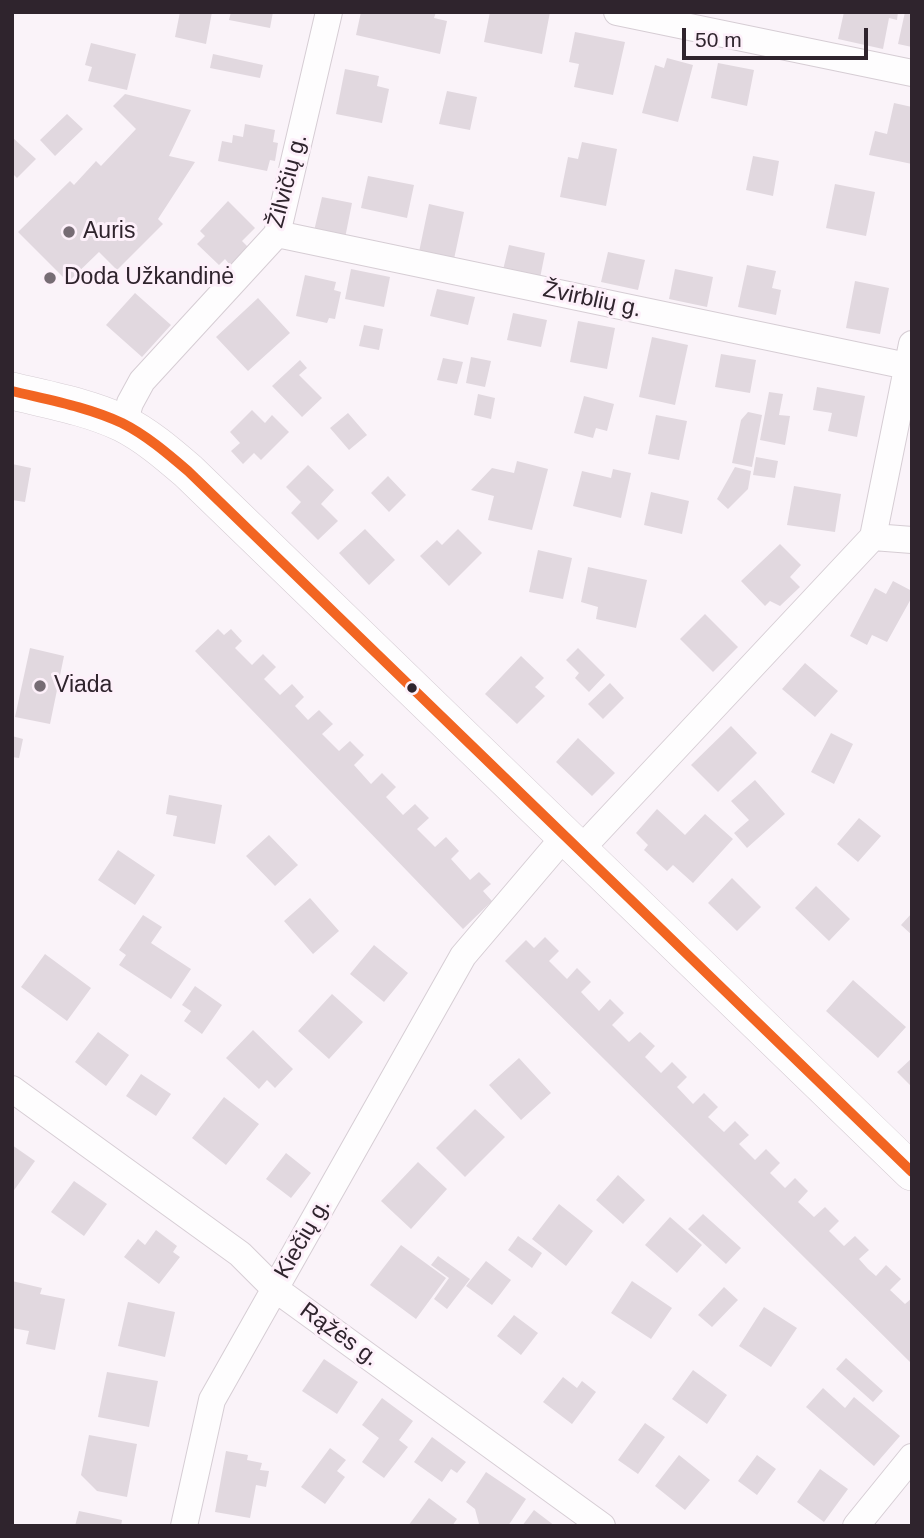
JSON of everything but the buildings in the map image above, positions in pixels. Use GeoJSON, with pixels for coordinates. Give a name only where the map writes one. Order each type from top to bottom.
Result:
{"type":"FeatureCollection","features":[{"type":"Feature","properties":{"kind":"street","name":"Žilvičių g."},"geometry":{"type":"LineString","coordinates":[[124,424],[130,403],[142,381],[277,234],[329,12]]}},
{"type":"Feature","properties":{"kind":"street"},"geometry":{"type":"LineString","coordinates":[[617,12],[912,73]]}},
{"type":"Feature","properties":{"kind":"street","name":"Žvirblių g."},"geometry":{"type":"LineString","coordinates":[[277,234],[909,355]]}},
{"type":"Feature","properties":{"kind":"street"},"geometry":{"type":"LineString","coordinates":[[909,355],[873,537],[912,540]]}},
{"type":"Feature","properties":{"kind":"street"},"geometry":{"type":"LineString","coordinates":[[12,391],[86,410],[124,424],[150,440],[188,471],[910,1168]]}},
{"type":"Feature","properties":{"kind":"street","name":"Kiečių g."},"geometry":{"type":"LineString","coordinates":[[184,1526],[212,1400],[463,956],[873,537]]}},
{"type":"Feature","properties":{"kind":"street","name":"Rąžės g."},"geometry":{"type":"LineString","coordinates":[[12,1089],[240,1254],[274,1288],[602,1526]]}},
{"type":"Feature","properties":{"kind":"street"},"geometry":{"type":"LineString","coordinates":[[856,1526],[912,1457]]}},
{"type":"Feature","properties":{"kind":"transit line"},"geometry":{"type":"LineString","coordinates":[[12,391],[109,417],[148,439],[188,471],[912,1172]]}},
{"type":"Feature","properties":{"kind":"place","name":"Auris"},"geometry":{"type":"Point","coordinates":[69,232]}},
{"type":"Feature","properties":{"kind":"place","name":"Doda Užkandinė"},"geometry":{"type":"Point","coordinates":[50,278]}},
{"type":"Feature","properties":{"kind":"place","name":"Viada"},"geometry":{"type":"Point","coordinates":[40,686]}}]}
